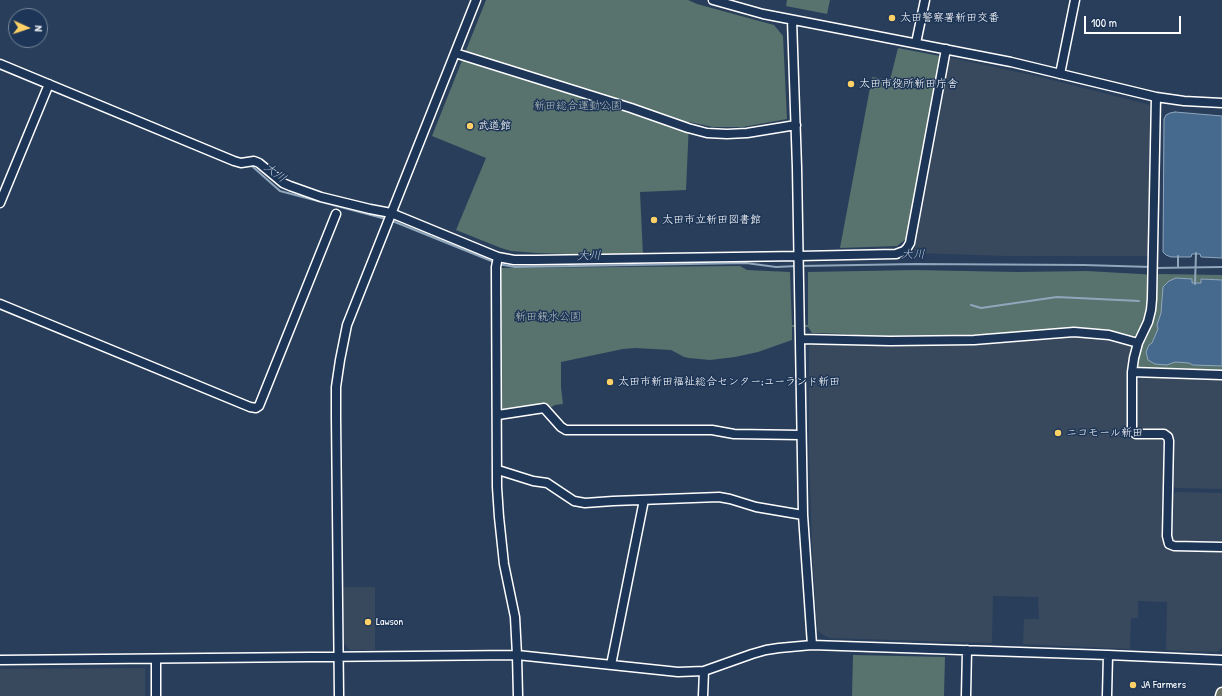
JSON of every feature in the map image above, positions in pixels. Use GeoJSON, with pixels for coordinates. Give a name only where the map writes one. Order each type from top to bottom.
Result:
{"type":"FeatureCollection","features":[{"type":"Feature","properties":{"kind":"street"},"geometry":{"type":"LineString","coordinates":[[338,696],[336,387],[340,360],[347,325],[476,0]]}},
{"type":"Feature","properties":{"kind":"street"},"geometry":{"type":"LineString","coordinates":[[713,0],[763,14],[1003,61],[1156,97],[1184,101],[1222,103]]}},
{"type":"Feature","properties":{"kind":"street"},"geometry":{"type":"LineString","coordinates":[[916,43],[925,0]]}},
{"type":"Feature","properties":{"kind":"street"},"geometry":{"type":"LineString","coordinates":[[1060,74],[1075,0]]}},
{"type":"Feature","properties":{"kind":"street"},"geometry":{"type":"LineString","coordinates":[[792,20],[799,258],[803,516],[812,645]]}},
{"type":"Feature","properties":{"kind":"street"},"geometry":{"type":"LineString","coordinates":[[0,64],[241,163],[254,161],[259,163],[283,183],[290,186],[321,197],[370,209],[389,218],[498,257],[514,260],[799,258],[896,254],[907,248],[910,243],[946,50]]}},
{"type":"Feature","properties":{"kind":"street"},"geometry":{"type":"LineString","coordinates":[[455,53],[707,133],[737,134],[796,125]]}},
{"type":"Feature","properties":{"kind":"street"},"geometry":{"type":"LineString","coordinates":[[0,203],[49,84]]}},
{"type":"Feature","properties":{"kind":"street"},"geometry":{"type":"LineString","coordinates":[[1156,97],[1154,260],[1151,310],[1148,322],[1138,343],[1134,358],[1132,372],[1132,427],[1133,432],[1136,434],[1164,434],[1168,437],[1168,544],[1174,546],[1222,547]]}},
{"type":"Feature","properties":{"kind":"street"},"geometry":{"type":"LineString","coordinates":[[0,304],[256,408],[259,406],[336,214]]}},
{"type":"Feature","properties":{"kind":"street"},"geometry":{"type":"LineString","coordinates":[[498,257],[496,267],[498,510],[504,564],[514,617],[518,696]]}},
{"type":"Feature","properties":{"kind":"street"},"geometry":{"type":"LineString","coordinates":[[800,339],[890,341],[967,340],[1074,332],[1110,335],[1138,343]]}},
{"type":"Feature","properties":{"kind":"street"},"geometry":{"type":"LineString","coordinates":[[1132,372],[1222,375]]}},
{"type":"Feature","properties":{"kind":"street"},"geometry":{"type":"LineString","coordinates":[[498,415],[544,408],[561,427],[566,430],[712,430],[734,434],[801,435]]}},
{"type":"Feature","properties":{"kind":"street"},"geometry":{"type":"LineString","coordinates":[[498,470],[533,481],[547,483],[574,501],[585,503],[719,497],[756,507],[803,516]]}},
{"type":"Feature","properties":{"kind":"street"},"geometry":{"type":"LineString","coordinates":[[610,665],[644,500]]}},
{"type":"Feature","properties":{"kind":"street"},"geometry":{"type":"LineString","coordinates":[[0,660],[517,656],[678,672],[704,671],[766,650],[812,645],[1222,660]]}},
{"type":"Feature","properties":{"kind":"street"},"geometry":{"type":"LineString","coordinates":[[966,696],[967,650]]}},
{"type":"Feature","properties":{"kind":"street"},"geometry":{"type":"LineString","coordinates":[[1107,696],[1108,655]]}},
{"type":"Feature","properties":{"kind":"street"},"geometry":{"type":"LineString","coordinates":[[156,658],[156,696]]}},
{"type":"Feature","properties":{"kind":"street"},"geometry":{"type":"LineString","coordinates":[[703,696],[704,671]]}},
{"type":"Feature","properties":{"kind":"shaded area"},"geometry":{"type":"Polygon","coordinates":[[[952,58],[1036,76],[1150,105],[1148,256],[1008,256],[914,253],[950,59],[952,58]]]}},
{"type":"Feature","properties":{"kind":"shaded area"},"geometry":{"type":"Polygon","coordinates":[[[1175,112],[1222,116],[1222,258],[1201,257],[1200,254],[1192,254],[1191,257],[1171,257],[1163,252],[1164,119],[1166,115],[1175,112]]]}},
{"type":"Feature","properties":{"kind":"shaded area"},"geometry":{"type":"Polygon","coordinates":[[[1176,278],[1192,279],[1192,283],[1201,283],[1201,279],[1222,280],[1222,366],[1193,365],[1189,363],[1175,362],[1167,365],[1155,364],[1148,360],[1146,352],[1158,329],[1157,325],[1161,313],[1163,287],[1169,281],[1176,278]]]}},
{"type":"Feature","properties":{"kind":"shaded area"},"geometry":{"type":"Polygon","coordinates":[[[1076,336],[1102,337],[1130,343],[1132,349],[1128,370],[1127,437],[1162,438],[1166,442],[1163,549],[1222,550],[1222,648],[1217,652],[1166,650],[1167,602],[1138,601],[1138,618],[1131,618],[1130,649],[1023,644],[1024,619],[1039,619],[1038,597],[993,596],[992,643],[829,638],[817,630],[809,451],[809,347],[812,344],[975,345],[1076,336]]]}},
{"type":"Feature","properties":{"kind":"shaded area"},"geometry":{"type":"Polygon","coordinates":[[[1141,378],[1222,379],[1222,489],[1173,487],[1172,437],[1168,431],[1139,430],[1136,426],[1137,381],[1141,378]]]}},
{"type":"Feature","properties":{"kind":"shaded area"},"geometry":{"type":"Polygon","coordinates":[[[1177,492],[1222,493],[1222,542],[1175,542],[1172,538],[1172,495],[1177,492]]]}},
{"type":"Feature","properties":{"kind":"shaded area"},"geometry":{"type":"Polygon","coordinates":[[[344,587],[375,587],[375,650],[350,650],[344,644],[344,587]]]}},
{"type":"Feature","properties":{"kind":"shaded area"},"geometry":{"type":"Polygon","coordinates":[[[145,668],[145,696],[0,696],[0,669],[145,668]]]}},
{"type":"Feature","properties":{"kind":"green space","name":"新田総合運動公園"},"geometry":{"type":"Polygon","coordinates":[[[486,0],[688,0],[697,4],[774,25],[783,36],[787,119],[743,127],[713,127],[689,122],[686,190],[640,192],[643,255],[536,253],[511,251],[501,248],[456,230],[486,158],[432,136],[486,0]]]}},
{"type":"Feature","properties":{"kind":"green space"},"geometry":{"type":"Polygon","coordinates":[[[787,0],[830,0],[827,14],[786,6],[787,0]]]}},
{"type":"Feature","properties":{"kind":"green space"},"geometry":{"type":"Polygon","coordinates":[[[898,48],[940,56],[906,239],[897,246],[840,248],[872,77],[890,80],[898,48]]]}},
{"type":"Feature","properties":{"kind":"green space","name":"新田親水公園"},"geometry":{"type":"Polygon","coordinates":[[[740,266],[747,270],[790,272],[792,325],[808,325],[808,272],[915,270],[1017,272],[1087,271],[1158,275],[1222,275],[1222,371],[1138,368],[1137,363],[1140,349],[1152,322],[1155,308],[1158,277],[1149,276],[1148,305],[1139,331],[1133,336],[1113,331],[1073,328],[1004,334],[939,337],[865,336],[812,333],[808,327],[792,327],[792,340],[758,352],[735,357],[710,360],[684,357],[671,350],[635,348],[623,349],[561,362],[563,404],[555,405],[548,409],[504,411],[501,407],[499,268],[740,266]]]}},
{"type":"Feature","properties":{"kind":"green space"},"geometry":{"type":"Polygon","coordinates":[[[853,655],[945,657],[944,696],[852,696],[853,655]]]}},
{"type":"Feature","properties":{"kind":"waterway","name":"大川"},"geometry":{"type":"LineString","coordinates":[[25,70],[237,158]]}},
{"type":"Feature","properties":{"kind":"waterway","name":"大川"},"geometry":{"type":"LineString","coordinates":[[248,164],[280,191],[386,219]]}},
{"type":"Feature","properties":{"kind":"waterway","name":"大川"},"geometry":{"type":"LineString","coordinates":[[390,220],[494,262]]}},
{"type":"Feature","properties":{"kind":"waterway","name":"大川"},"geometry":{"type":"LineString","coordinates":[[1195,284],[1196,253]]}},
{"type":"Feature","properties":{"kind":"waterway"},"geometry":{"type":"LineString","coordinates":[[1178,256],[1178,267]]}},
{"type":"Feature","properties":{"kind":"waterway","name":"大川"},"geometry":{"type":"LineString","coordinates":[[498,264],[515,267],[746,263],[776,267],[797,266]]}},
{"type":"Feature","properties":{"kind":"waterway","name":"大川"},"geometry":{"type":"LineString","coordinates":[[801,266],[915,264],[1151,267]]}},
{"type":"Feature","properties":{"kind":"waterway","name":"大川"},"geometry":{"type":"LineString","coordinates":[[1155,268],[1222,267]]}},
{"type":"Feature","properties":{"kind":"waterway"},"geometry":{"type":"LineString","coordinates":[[971,305],[981,308],[1057,297],[1139,301]]}},
{"type":"Feature","properties":{"kind":"place","name":"太田警察署新田交番"},"geometry":{"type":"Point","coordinates":[892,18]}},
{"type":"Feature","properties":{"kind":"place","name":"太田市役所新田庁舎"},"geometry":{"type":"Point","coordinates":[851,84]}},
{"type":"Feature","properties":{"kind":"place","name":"武道館"},"geometry":{"type":"Point","coordinates":[470,126]}},
{"type":"Feature","properties":{"kind":"place","name":"太田市立新田図書館"},"geometry":{"type":"Point","coordinates":[654,220]}},
{"type":"Feature","properties":{"kind":"place","name":"太田市新田福祉総合センター;ユーランド新田"},"geometry":{"type":"Point","coordinates":[610,382]}},
{"type":"Feature","properties":{"kind":"place","name":"ニコモール新田"},"geometry":{"type":"Point","coordinates":[1058,433]}},
{"type":"Feature","properties":{"kind":"place","name":"Lawson"},"geometry":{"type":"Point","coordinates":[368,622]}},
{"type":"Feature","properties":{"kind":"place","name":"JA Farmers"},"geometry":{"type":"Point","coordinates":[1133,685]}}]}
